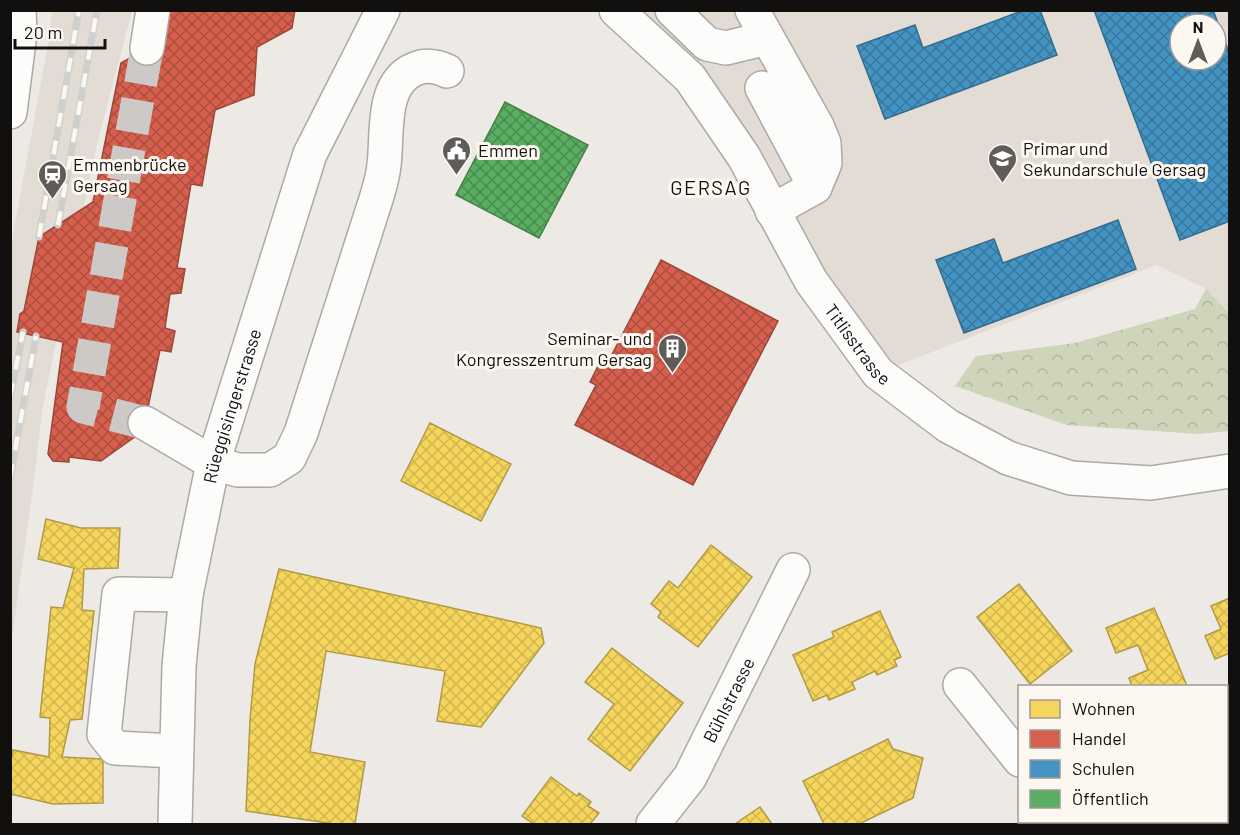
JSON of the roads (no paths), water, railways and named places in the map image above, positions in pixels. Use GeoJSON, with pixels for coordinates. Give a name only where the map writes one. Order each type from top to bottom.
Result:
{"type":"FeatureCollection","features":[{"type":"Feature","properties":{"kind":"street"},"geometry":{"type":"LineString","coordinates":[[11,99],[20,33],[19,10]]}},
{"type":"Feature","properties":{"kind":"street"},"geometry":{"type":"LineString","coordinates":[[147,48],[153,10]]}},
{"type":"Feature","properties":{"kind":"street","name":"Rüeggisingerstrasse"},"geometry":{"type":"LineString","coordinates":[[175,825],[178,666],[186,595],[213,463],[309,153],[383,10]]}},
{"type":"Feature","properties":{"kind":"street","name":"Titlisstrasse"},"geometry":{"type":"LineString","coordinates":[[616,10],[690,78],[744,156],[811,281],[878,373],[948,426],[1008,458],[1071,478],[1151,483],[1230,471]]}},
{"type":"Feature","properties":{"kind":"street"},"geometry":{"type":"LineString","coordinates":[[672,10],[707,44],[726,48],[760,24],[817,126],[824,142],[825,163],[815,187],[772,211]]}},
{"type":"Feature","properties":{"kind":"street"},"geometry":{"type":"LineString","coordinates":[[145,423],[213,463],[238,470],[270,470],[289,458],[301,433],[377,196],[385,164],[392,96],[401,78],[413,70],[433,66],[447,71]]}},
{"type":"Feature","properties":{"kind":"street"},"geometry":{"type":"LineString","coordinates":[[762,88],[815,187]]}},
{"type":"Feature","properties":{"kind":"street","name":"Bühlstrasse"},"geometry":{"type":"LineString","coordinates":[[653,825],[690,777],[794,570]]}},
{"type":"Feature","properties":{"kind":"street"},"geometry":{"type":"LineString","coordinates":[[176,751],[115,748],[104,734],[118,594],[186,595]]}},
{"type":"Feature","properties":{"kind":"street"},"geometry":{"type":"LineString","coordinates":[[960,685],[1018,758]]}},
{"type":"Feature","properties":{"kind":"tunnel"},"geometry":{"type":"LineString","coordinates":[[145,423],[83,407],[147,48]]}},
{"type":"Feature","properties":{"kind":"railway"},"geometry":{"type":"LineString","coordinates":[[39,237],[79,10]]}},
{"type":"Feature","properties":{"kind":"railway"},"geometry":{"type":"LineString","coordinates":[[58,225],[97,10]]}},
{"type":"Feature","properties":{"kind":"railway"},"geometry":{"type":"LineString","coordinates":[[10,397],[23,332]]}},
{"type":"Feature","properties":{"kind":"railway"},"geometry":{"type":"LineString","coordinates":[[10,478],[36,336]]}},
{"type":"Feature","properties":{"kind":"place","name":"Emmen"},"geometry":{"type":"Point","coordinates":[457,176]}},
{"type":"Feature","properties":{"kind":"place","name":"Primar und Sekundarschule Gersag"},"geometry":{"type":"Point","coordinates":[1002,184]}},
{"type":"Feature","properties":{"kind":"place","name":"Emmenbrücke Gersag"},"geometry":{"type":"Point","coordinates":[52,200]}},
{"type":"Feature","properties":{"kind":"place","name":"Seminar- und Kongresszentrum Gersag"},"geometry":{"type":"Point","coordinates":[673,374]}},
{"type":"Feature","properties":{"kind":"district","name":"GERSAG"},"geometry":{"type":"Point","coordinates":[711,187]}}]}
